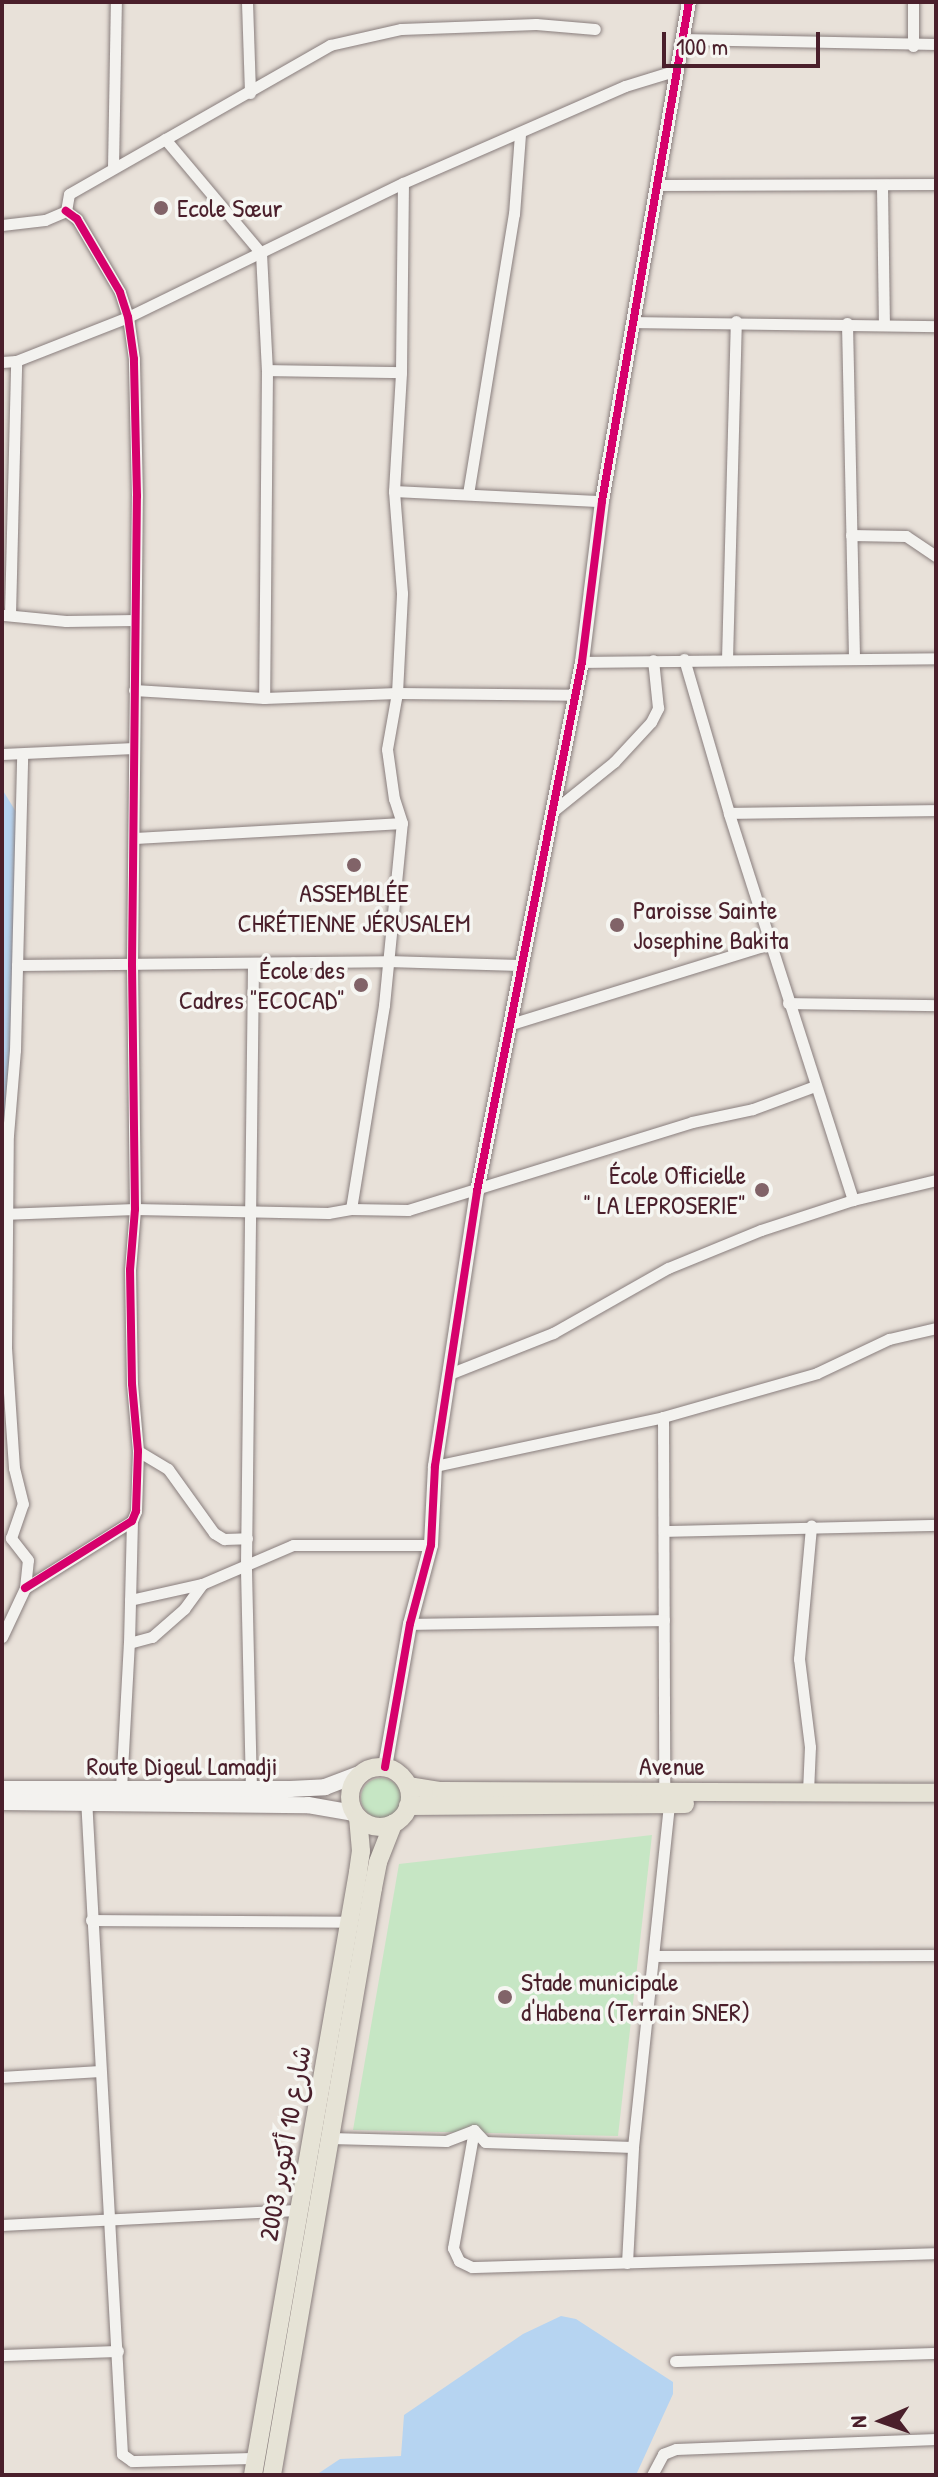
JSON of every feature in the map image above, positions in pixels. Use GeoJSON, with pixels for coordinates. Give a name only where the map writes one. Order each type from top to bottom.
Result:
{"type":"FeatureCollection","features":[{"type":"Feature","properties":{"kind":"highway"},"geometry":{"type":"LineString","coordinates":[[385,1767],[395,1770],[408,1786],[408,1806],[393,1824],[375,1827],[356,1816],[350,1789],[359,1774],[385,1767]]}},
{"type":"Feature","properties":{"kind":"highway","name":"Avenue"},"geometry":{"type":"LineString","coordinates":[[408,1786],[441,1791],[667,1798],[808,1792],[936,1793]]}},
{"type":"Feature","properties":{"kind":"highway"},"geometry":{"type":"LineString","coordinates":[[408,1806],[667,1798],[936,1804]]}},
{"type":"Feature","properties":{"kind":"highway","name":"شارع 10 أكتوبر 2003"},"geometry":{"type":"LineString","coordinates":[[254,2467],[361,1851],[356,1816]]}},
{"type":"Feature","properties":{"kind":"highway","name":"شارع 10 أكتوبر 2003"},"geometry":{"type":"LineString","coordinates":[[272,2475],[378,1862],[393,1824]]}},
{"type":"Feature","properties":{"kind":"main road","name":"Route Digeul Lamadji"},"geometry":{"type":"LineString","coordinates":[[2,1789],[86,1797],[121,1789],[325,1787],[359,1774]]}},
{"type":"Feature","properties":{"kind":"main road"},"geometry":{"type":"LineString","coordinates":[[2,1802],[86,1797],[328,1806],[356,1816]]}},
{"type":"Feature","properties":{"kind":"street"},"geometry":{"type":"LineString","coordinates":[[113,168],[116,2]]}},
{"type":"Feature","properties":{"kind":"street"},"geometry":{"type":"LineString","coordinates":[[247,2],[250,93]]}},
{"type":"Feature","properties":{"kind":"street"},"geometry":{"type":"LineString","coordinates":[[385,1767],[410,1624],[431,1545],[435,1466],[477,1191],[511,1024],[519,965],[582,662],[602,501],[689,2]]}},
{"type":"Feature","properties":{"kind":"street"},"geometry":{"type":"LineString","coordinates":[[913,2],[913,46]]}},
{"type":"Feature","properties":{"kind":"street"},"geometry":{"type":"LineString","coordinates":[[66,211],[69,194],[330,45],[367,34],[401,29],[536,24],[595,29]]}},
{"type":"Feature","properties":{"kind":"street"},"geometry":{"type":"LineString","coordinates":[[681,39],[913,46],[936,44]]}},
{"type":"Feature","properties":{"kind":"street"},"geometry":{"type":"LineString","coordinates":[[2,362],[16,361],[128,317],[403,183],[625,86],[677,70]]}},
{"type":"Feature","properties":{"kind":"street"},"geometry":{"type":"LineString","coordinates":[[468,494],[510,239],[520,134]]}},
{"type":"Feature","properties":{"kind":"street"},"geometry":{"type":"LineString","coordinates":[[165,139],[261,253],[267,370],[264,698]]}},
{"type":"Feature","properties":{"kind":"street"},"geometry":{"type":"LineString","coordinates":[[351,1209],[384,1005],[402,823],[394,799],[387,749],[397,693],[402,593],[394,491],[401,372],[403,183]]}},
{"type":"Feature","properties":{"kind":"street"},"geometry":{"type":"LineString","coordinates":[[658,185],[936,184]]}},
{"type":"Feature","properties":{"kind":"street"},"geometry":{"type":"LineString","coordinates":[[882,186],[884,325]]}},
{"type":"Feature","properties":{"kind":"street"},"geometry":{"type":"LineString","coordinates":[[2,225],[45,220],[66,211]]}},
{"type":"Feature","properties":{"kind":"street"},"geometry":{"type":"LineString","coordinates":[[66,211],[77,219],[120,292],[128,317],[134,359],[137,481],[134,690],[136,838],[132,965],[135,1209],[131,1346],[138,1451],[136,1511],[132,1521],[121,1789]]}},
{"type":"Feature","properties":{"kind":"street"},"geometry":{"type":"LineString","coordinates":[[727,660],[736,321]]}},
{"type":"Feature","properties":{"kind":"street"},"geometry":{"type":"LineString","coordinates":[[633,322],[936,326]]}},
{"type":"Feature","properties":{"kind":"street"},"geometry":{"type":"LineString","coordinates":[[847,323],[854,657]]}},
{"type":"Feature","properties":{"kind":"street"},"geometry":{"type":"LineString","coordinates":[[16,361],[8,484],[6,615],[66,621],[135,620]]}},
{"type":"Feature","properties":{"kind":"street"},"geometry":{"type":"LineString","coordinates":[[267,370],[401,372]]}},
{"type":"Feature","properties":{"kind":"street"},"geometry":{"type":"LineString","coordinates":[[394,491],[602,501]]}},
{"type":"Feature","properties":{"kind":"street"},"geometry":{"type":"LineString","coordinates":[[851,535],[906,536],[936,556]]}},
{"type":"Feature","properties":{"kind":"street"},"geometry":{"type":"LineString","coordinates":[[582,662],[936,658]]}},
{"type":"Feature","properties":{"kind":"street"},"geometry":{"type":"LineString","coordinates":[[684,659],[769,944],[853,1200]]}},
{"type":"Feature","properties":{"kind":"street"},"geometry":{"type":"LineString","coordinates":[[552,812],[614,762],[651,722],[658,708],[653,660]]}},
{"type":"Feature","properties":{"kind":"street"},"geometry":{"type":"LineString","coordinates":[[134,690],[264,698],[397,693],[575,695]]}},
{"type":"Feature","properties":{"kind":"street"},"geometry":{"type":"LineString","coordinates":[[2,754],[134,748]]}},
{"type":"Feature","properties":{"kind":"street"},"geometry":{"type":"LineString","coordinates":[[2,1637],[25,1588],[28,1560],[6,1538],[23,1504],[14,1468],[7,1392],[4,1214],[17,965],[22,754]]}},
{"type":"Feature","properties":{"kind":"street"},"geometry":{"type":"LineString","coordinates":[[729,813],[936,810]]}},
{"type":"Feature","properties":{"kind":"street"},"geometry":{"type":"LineString","coordinates":[[136,838],[402,823]]}},
{"type":"Feature","properties":{"kind":"street"},"geometry":{"type":"LineString","coordinates":[[511,1024],[769,944]]}},
{"type":"Feature","properties":{"kind":"street"},"geometry":{"type":"LineString","coordinates":[[17,965],[253,965],[387,961],[519,965]]}},
{"type":"Feature","properties":{"kind":"street"},"geometry":{"type":"LineString","coordinates":[[251,1790],[246,1564],[253,965]]}},
{"type":"Feature","properties":{"kind":"street"},"geometry":{"type":"LineString","coordinates":[[788,1003],[936,1005]]}},
{"type":"Feature","properties":{"kind":"street"},"geometry":{"type":"LineString","coordinates":[[4,1214],[135,1209],[328,1213],[351,1209],[408,1210],[692,1122],[753,1109],[815,1086]]}},
{"type":"Feature","properties":{"kind":"street"},"geometry":{"type":"LineString","coordinates":[[449,1374],[553,1333],[668,1268],[761,1230],[853,1200],[936,1180]]}},
{"type":"Feature","properties":{"kind":"street"},"geometry":{"type":"LineString","coordinates":[[435,1466],[663,1417],[817,1373],[889,1339],[936,1328]]}},
{"type":"Feature","properties":{"kind":"street"},"geometry":{"type":"LineString","coordinates":[[627,2263],[633,2147],[667,1798],[663,1417]]}},
{"type":"Feature","properties":{"kind":"street"},"geometry":{"type":"LineString","coordinates":[[138,1451],[168,1469],[214,1533],[224,1539],[247,1538]]}},
{"type":"Feature","properties":{"kind":"street"},"geometry":{"type":"LineString","coordinates":[[25,1588],[132,1521]]}},
{"type":"Feature","properties":{"kind":"street"},"geometry":{"type":"LineString","coordinates":[[665,1531],[936,1525]]}},
{"type":"Feature","properties":{"kind":"street"},"geometry":{"type":"LineString","coordinates":[[808,1792],[809,1724],[799,1659],[811,1526]]}},
{"type":"Feature","properties":{"kind":"street"},"geometry":{"type":"LineString","coordinates":[[130,1600],[202,1584],[293,1545],[431,1545]]}},
{"type":"Feature","properties":{"kind":"street"},"geometry":{"type":"LineString","coordinates":[[129,1643],[152,1637],[184,1609],[202,1584]]}},
{"type":"Feature","properties":{"kind":"street"},"geometry":{"type":"LineString","coordinates":[[410,1624],[664,1620]]}},
{"type":"Feature","properties":{"kind":"street"},"geometry":{"type":"LineString","coordinates":[[86,1797],[99,2071],[125,2459],[254,2467]]}},
{"type":"Feature","properties":{"kind":"street"},"geometry":{"type":"LineString","coordinates":[[91,1920],[348,1922]]}},
{"type":"Feature","properties":{"kind":"street"},"geometry":{"type":"LineString","coordinates":[[654,1956],[936,1955]]}},
{"type":"Feature","properties":{"kind":"street"},"geometry":{"type":"LineString","coordinates":[[2,2077],[99,2071]]}},
{"type":"Feature","properties":{"kind":"street"},"geometry":{"type":"LineString","coordinates":[[474,2130],[485,2142],[633,2147]]}},
{"type":"Feature","properties":{"kind":"street"},"geometry":{"type":"LineString","coordinates":[[329,2138],[446,2141],[474,2130]]}},
{"type":"Feature","properties":{"kind":"street"},"geometry":{"type":"LineString","coordinates":[[474,2130],[453,2248],[459,2261],[486,2267],[936,2253]]}},
{"type":"Feature","properties":{"kind":"street"},"geometry":{"type":"LineString","coordinates":[[2,2225],[301,2210]]}},
{"type":"Feature","properties":{"kind":"street"},"geometry":{"type":"LineString","coordinates":[[2,2355],[118,2351]]}},
{"type":"Feature","properties":{"kind":"street"},"geometry":{"type":"LineString","coordinates":[[675,2361],[936,2353]]}},
{"type":"Feature","properties":{"kind":"street"},"geometry":{"type":"LineString","coordinates":[[652,2475],[663,2454],[676,2449],[936,2439]]}},
{"type":"Feature","properties":{"kind":"green space"},"geometry":{"type":"Polygon","coordinates":[[[381,1778],[395,1784],[401,1798],[395,1812],[381,1818],[367,1812],[361,1798],[367,1784],[381,1778]]]}},
{"type":"Feature","properties":{"kind":"green space","name":"Stade municipale d'Habena (Terrain SNER)"},"geometry":{"type":"Polygon","coordinates":[[[652,1835],[618,2136],[353,2130],[399,1864],[652,1835]]]}},
{"type":"Feature","properties":{"kind":"water"},"geometry":{"type":"Polygon","coordinates":[[[2,789],[18,815],[13,1029],[2,1153],[2,789]]]}},
{"type":"Feature","properties":{"kind":"water"},"geometry":{"type":"Polygon","coordinates":[[[561,2316],[576,2319],[673,2382],[673,2394],[636,2475],[316,2475],[340,2459],[401,2456],[404,2415],[523,2334],[561,2316]]]}},
{"type":"Feature","properties":{"kind":"cycle path"},"geometry":{"type":"LineString","coordinates":[[385,1767],[410,1624],[431,1545],[435,1466],[477,1191],[582,662],[602,501],[689,2]]}},
{"type":"Feature","properties":{"kind":"cycle path"},"geometry":{"type":"LineString","coordinates":[[25,1588],[132,1521],[136,1511],[138,1451],[132,1384],[130,1270],[135,1209],[132,965],[137,496],[134,359],[128,317],[120,292],[77,219],[66,211]]}},
{"type":"Feature","properties":{"kind":"place","name":"Ecole Sœur"},"geometry":{"type":"Point","coordinates":[161,208]}},
{"type":"Feature","properties":{"kind":"place","name":"ASSEMBLÉE CHRÉTIENNE JÉRUSALEM"},"geometry":{"type":"Point","coordinates":[354,865]}},
{"type":"Feature","properties":{"kind":"place","name":"Paroisse Sainte Josephine Bakita"},"geometry":{"type":"Point","coordinates":[617,925]}},
{"type":"Feature","properties":{"kind":"place","name":"École des Cadres \"ECOCAD\""},"geometry":{"type":"Point","coordinates":[361,985]}},
{"type":"Feature","properties":{"kind":"place","name":"École Officielle \" LA LEPROSERIE\""},"geometry":{"type":"Point","coordinates":[762,1190]}},
{"type":"Feature","properties":{"kind":"place","name":"Stade municipale d'Habena (Terrain SNER)"},"geometry":{"type":"Point","coordinates":[505,1997]}}]}
